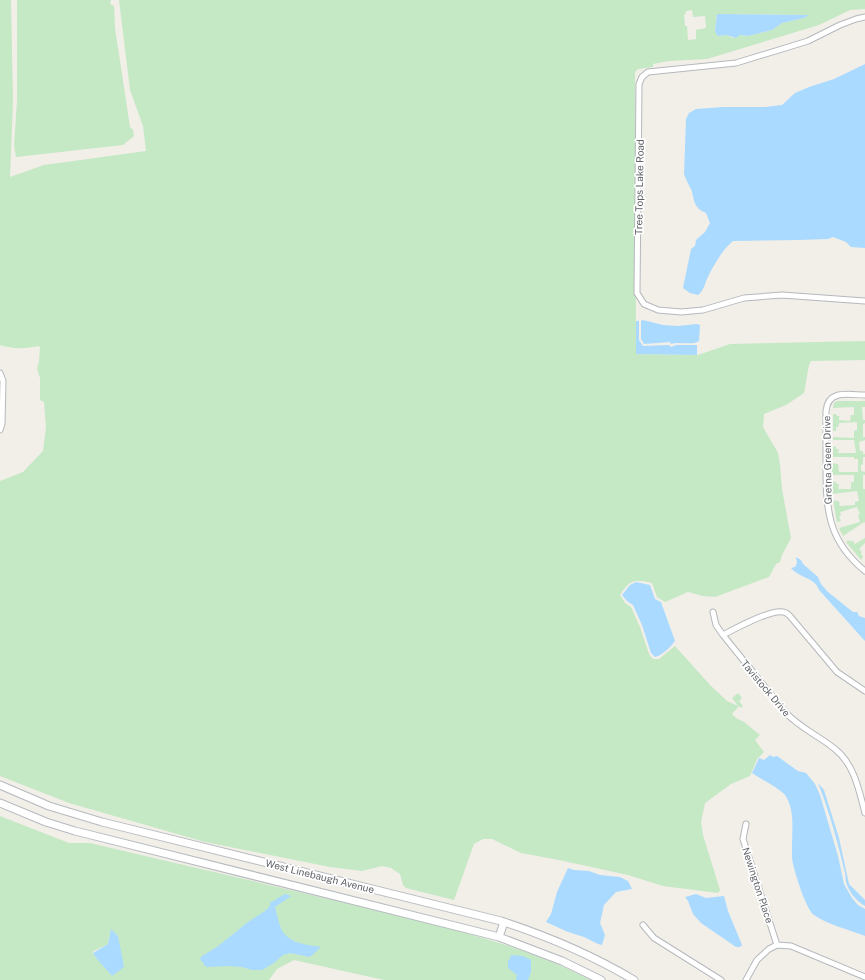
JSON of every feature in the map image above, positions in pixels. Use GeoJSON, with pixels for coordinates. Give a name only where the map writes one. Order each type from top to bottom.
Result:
{"type":"FeatureCollection","features":[{"type":"Feature","properties":{"kind":"main road","name":"West Linebaugh Avenue"},"geometry":{"type":"LineString","coordinates":[[0,785],[49,806],[102,822],[504,922],[568,946],[596,959],[634,980]]}},
{"type":"Feature","properties":{"kind":"main road","name":"West Linebaugh Avenue"},"geometry":{"type":"LineString","coordinates":[[0,803],[46,822],[75,831],[499,937],[562,961],[601,980]]}},
{"type":"Feature","properties":{"kind":"main road"},"geometry":{"type":"LineString","coordinates":[[499,937],[504,922]]}},
{"type":"Feature","properties":{"kind":"street","name":"Tree Tops Lake Road"},"geometry":{"type":"LineString","coordinates":[[865,17],[856,18],[808,41],[736,63],[648,72],[642,77],[640,84],[638,293],[644,304],[658,310],[681,312],[703,310],[744,298],[782,295],[865,301]]}},
{"type":"Feature","properties":{"kind":"street"},"geometry":{"type":"LineString","coordinates":[[0,372],[3,381],[2,424],[0,430]]}},
{"type":"Feature","properties":{"kind":"street","name":"Gretna Green Drive"},"geometry":{"type":"LineString","coordinates":[[865,395],[837,395],[831,398],[828,402],[826,411],[826,484],[829,518],[835,532],[845,551],[865,571]]}},
{"type":"Feature","properties":{"kind":"street","name":"Tavistock Drive"},"geometry":{"type":"LineString","coordinates":[[713,612],[716,625],[723,635],[785,712],[795,722],[836,749],[848,764],[854,777],[865,813]]}},
{"type":"Feature","properties":{"kind":"street"},"geometry":{"type":"LineString","coordinates":[[723,635],[748,622],[778,612],[784,612],[789,614],[837,672],[865,691]]}},
{"type":"Feature","properties":{"kind":"street","name":"Newington Place"},"geometry":{"type":"LineString","coordinates":[[746,824],[744,839],[778,945]]}},
{"type":"Feature","properties":{"kind":"street"},"geometry":{"type":"LineString","coordinates":[[643,925],[654,938],[720,980]]}},
{"type":"Feature","properties":{"kind":"street"},"geometry":{"type":"LineString","coordinates":[[746,980],[757,960],[769,949],[778,945],[791,946],[865,977]]}},
{"type":"Feature","properties":{"kind":"green space"},"geometry":{"type":"Polygon","coordinates":[[[0,0],[11,0],[13,102],[10,177],[44,165],[146,151],[143,126],[130,90],[119,0],[865,0],[865,9],[850,10],[819,25],[707,59],[669,61],[653,64],[653,67],[638,69],[635,72],[636,354],[698,355],[730,344],[865,341],[865,360],[811,361],[804,393],[786,405],[764,414],[763,427],[778,453],[782,489],[791,538],[780,562],[776,564],[769,577],[715,597],[703,596],[688,592],[665,602],[657,597],[652,583],[641,581],[630,583],[620,595],[625,603],[631,607],[640,627],[649,654],[653,659],[659,659],[675,646],[710,685],[727,701],[738,706],[732,698],[738,693],[742,698],[739,701],[743,706],[741,708],[739,706],[732,714],[760,735],[755,740],[764,752],[757,759],[750,776],[731,784],[705,803],[701,822],[703,835],[720,890],[718,893],[663,886],[628,875],[521,853],[492,839],[483,839],[474,844],[454,900],[406,888],[403,885],[400,874],[391,868],[382,866],[362,871],[330,867],[205,842],[69,803],[0,776],[0,481],[23,472],[43,451],[46,427],[44,402],[40,400],[40,378],[37,368],[40,347],[19,348],[0,345],[0,0]],[[692,10],[686,11],[686,14],[684,14],[688,40],[696,39],[696,30],[706,28],[705,16],[693,17],[692,10]],[[717,14],[715,31],[719,36],[726,35],[733,38],[740,35],[748,36],[772,30],[782,23],[804,18],[809,15],[717,14]]]}},
{"type":"Feature","properties":{"kind":"green space"},"geometry":{"type":"Polygon","coordinates":[[[17,0],[111,0],[110,4],[114,6],[115,28],[130,127],[133,130],[134,136],[123,145],[16,157],[14,146],[17,101],[17,0]]]}},
{"type":"Feature","properties":{"kind":"green space"},"geometry":{"type":"Polygon","coordinates":[[[837,401],[865,401],[865,407],[862,407],[863,420],[865,420],[865,423],[863,424],[863,437],[865,437],[865,440],[859,442],[860,451],[863,451],[863,454],[865,454],[865,457],[863,457],[863,464],[861,465],[861,471],[865,472],[865,475],[863,475],[863,489],[865,489],[865,523],[864,522],[843,536],[839,528],[860,522],[858,515],[860,514],[857,507],[840,512],[841,515],[839,517],[841,521],[837,522],[833,500],[840,502],[840,506],[855,505],[855,502],[859,501],[857,491],[832,494],[832,481],[839,484],[838,489],[851,489],[851,482],[854,482],[854,475],[832,475],[832,463],[838,464],[839,472],[858,472],[858,459],[854,459],[854,457],[833,457],[833,447],[836,446],[836,449],[839,449],[838,453],[856,453],[854,440],[833,440],[833,437],[854,438],[854,431],[857,430],[857,422],[839,423],[838,427],[836,427],[836,431],[833,431],[833,414],[840,416],[839,420],[850,421],[851,415],[854,415],[854,407],[833,408],[834,403],[837,401]]]}},
{"type":"Feature","properties":{"kind":"green space"},"geometry":{"type":"Polygon","coordinates":[[[865,538],[865,543],[859,549],[862,552],[861,554],[863,557],[861,560],[846,542],[849,540],[851,542],[853,540],[855,544],[865,538]]]}},
{"type":"Feature","properties":{"kind":"green space"},"geometry":{"type":"Polygon","coordinates":[[[0,816],[69,843],[90,843],[467,933],[542,958],[590,980],[384,980],[294,960],[277,969],[269,980],[0,980],[0,816]],[[111,930],[108,944],[92,952],[112,976],[119,948],[118,936],[111,930]]]}},
{"type":"Feature","properties":{"kind":"water"},"geometry":{"type":"Polygon","coordinates":[[[717,14],[809,15],[804,18],[782,23],[772,30],[748,36],[740,35],[736,38],[726,35],[717,35],[715,31],[717,14]]]}},
{"type":"Feature","properties":{"kind":"water"},"geometry":{"type":"Polygon","coordinates":[[[865,64],[865,248],[851,247],[846,242],[833,237],[828,239],[733,241],[718,258],[709,274],[703,290],[698,295],[690,293],[683,288],[691,249],[695,246],[696,240],[705,232],[710,223],[706,213],[696,205],[684,174],[686,119],[689,113],[696,109],[723,107],[765,107],[782,105],[795,93],[834,79],[865,64]]]}},
{"type":"Feature","properties":{"kind":"water"},"geometry":{"type":"Polygon","coordinates":[[[643,320],[663,325],[700,325],[699,341],[671,344],[670,342],[644,344],[641,339],[641,321],[643,320]]]}},
{"type":"Feature","properties":{"kind":"water"},"geometry":{"type":"Polygon","coordinates":[[[636,321],[639,321],[639,340],[643,346],[669,345],[671,347],[676,345],[697,345],[697,355],[636,354],[636,321]]]}},
{"type":"Feature","properties":{"kind":"water"},"geometry":{"type":"Polygon","coordinates":[[[796,557],[818,577],[821,584],[828,592],[853,612],[857,612],[859,616],[865,618],[865,641],[819,590],[814,582],[798,574],[791,568],[795,567],[797,563],[796,557]]]}},
{"type":"Feature","properties":{"kind":"water"},"geometry":{"type":"Polygon","coordinates":[[[636,582],[650,585],[655,599],[661,602],[675,641],[666,651],[655,657],[651,653],[642,625],[633,605],[622,595],[630,585],[636,582]]]}},
{"type":"Feature","properties":{"kind":"water"},"geometry":{"type":"Polygon","coordinates":[[[770,755],[773,757],[777,756],[798,771],[806,773],[815,784],[820,795],[838,856],[844,884],[852,898],[858,905],[865,909],[865,936],[831,924],[819,918],[811,912],[807,905],[797,879],[792,858],[792,813],[788,801],[783,793],[752,773],[759,758],[764,760],[770,755]]]}},
{"type":"Feature","properties":{"kind":"water"},"geometry":{"type":"Polygon","coordinates":[[[818,783],[824,790],[839,838],[849,884],[865,900],[865,906],[856,899],[847,886],[833,827],[818,783]]]}},
{"type":"Feature","properties":{"kind":"water"},"geometry":{"type":"Polygon","coordinates":[[[568,868],[589,871],[600,875],[620,877],[628,881],[632,889],[616,892],[604,905],[600,923],[605,935],[602,945],[546,922],[551,914],[557,892],[568,868]]]}},
{"type":"Feature","properties":{"kind":"water"},"geometry":{"type":"Polygon","coordinates":[[[285,894],[291,896],[275,907],[283,932],[291,939],[306,945],[321,947],[310,957],[290,953],[283,955],[274,963],[262,970],[228,966],[206,967],[200,959],[202,956],[217,947],[248,922],[265,911],[270,906],[270,903],[285,894]]]}},
{"type":"Feature","properties":{"kind":"water"},"geometry":{"type":"Polygon","coordinates":[[[696,894],[706,898],[724,896],[728,911],[742,945],[740,947],[736,947],[701,923],[693,914],[685,897],[696,894]]]}},
{"type":"Feature","properties":{"kind":"water"},"geometry":{"type":"Polygon","coordinates":[[[111,929],[118,936],[124,967],[112,976],[93,953],[108,944],[111,929]]]}},
{"type":"Feature","properties":{"kind":"water"},"geometry":{"type":"Polygon","coordinates":[[[511,955],[523,956],[531,960],[531,972],[528,980],[516,980],[517,975],[508,968],[508,960],[510,959],[511,955]]]}}]}
